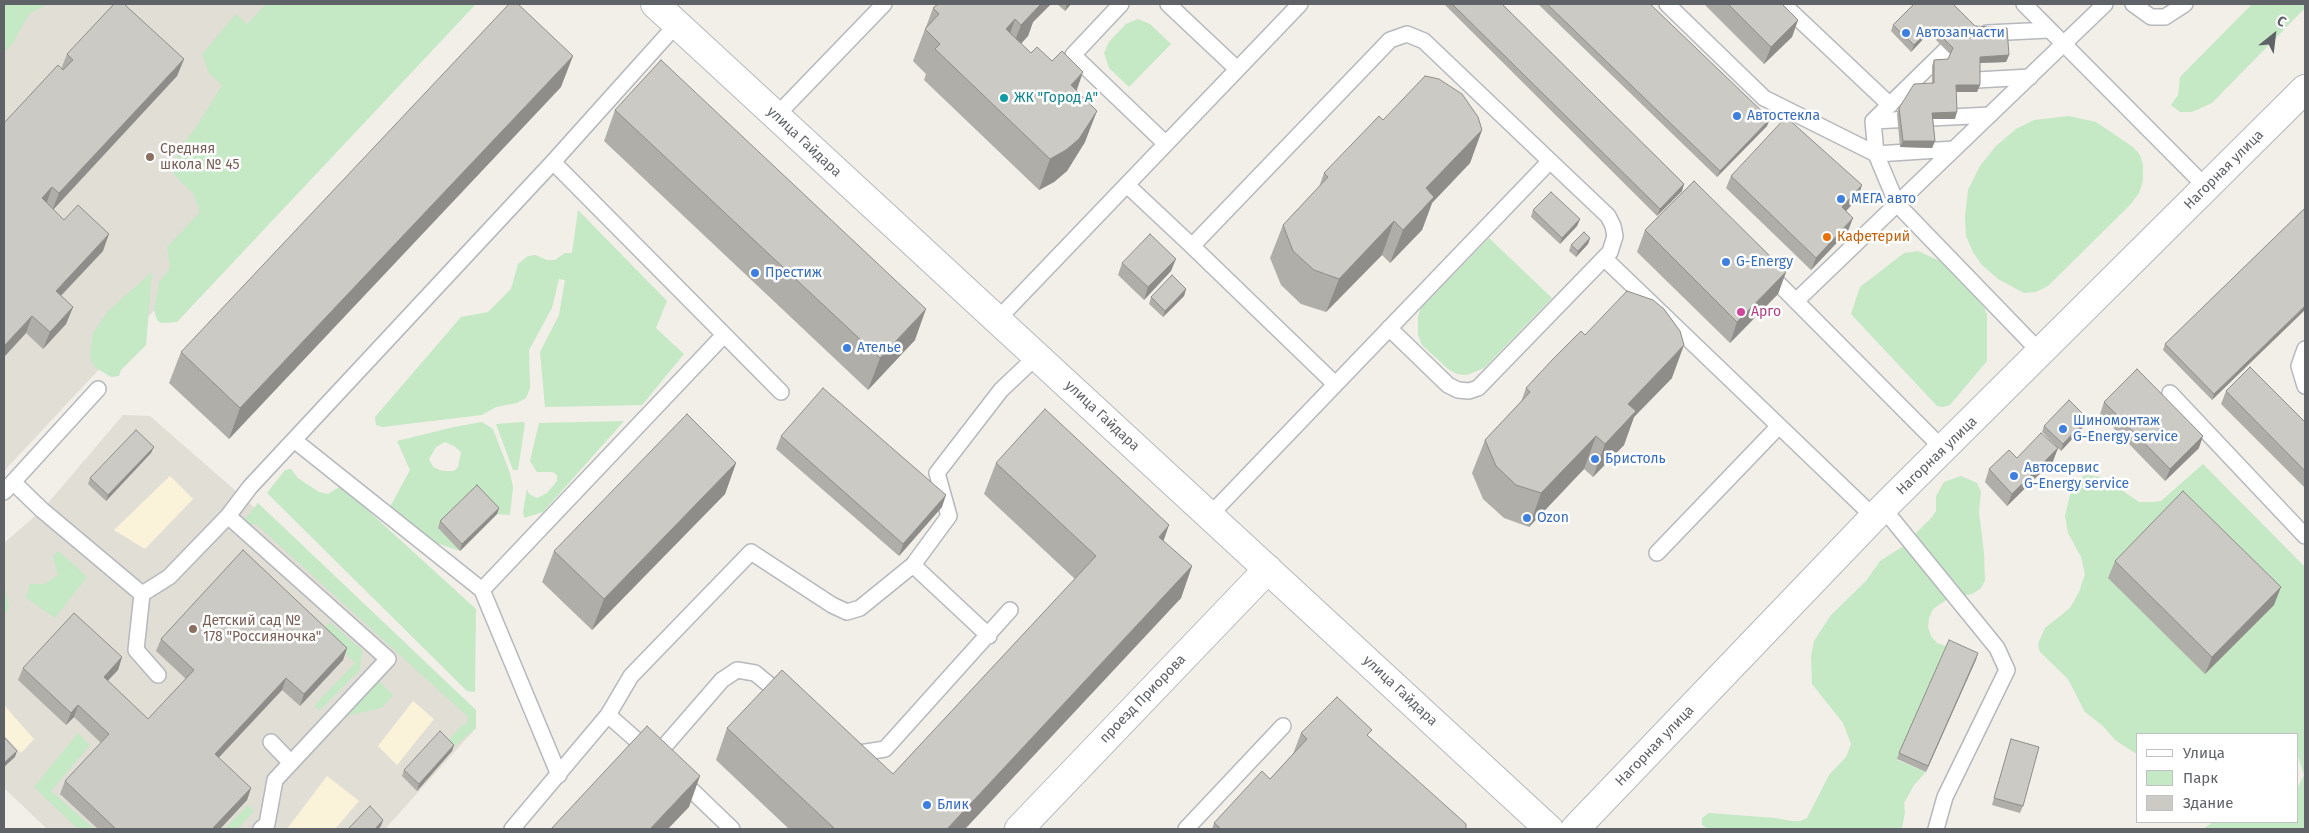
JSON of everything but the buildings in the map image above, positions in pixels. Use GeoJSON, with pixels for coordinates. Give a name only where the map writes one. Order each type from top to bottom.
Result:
{"type":"FeatureCollection","features":[{"type":"Feature","properties":{"kind":"street","name":"улица Гайдара"},"geometry":{"type":"LineString","coordinates":[[655,4],[1549,829]]}},
{"type":"Feature","properties":{"kind":"street","name":"Нагорная улица"},"geometry":{"type":"LineString","coordinates":[[1576,829],[1878,513],[1944,450],[2305,89]]}},
{"type":"Feature","properties":{"kind":"street","name":"проезд Приорова"},"geometry":{"type":"LineString","coordinates":[[1019,829],[1268,569]]}},
{"type":"Feature","properties":{"kind":"lane"},"geometry":{"type":"LineString","coordinates":[[776,116],[884,4]]}},
{"type":"Feature","properties":{"kind":"lane"},"geometry":{"type":"LineString","coordinates":[[1121,4],[1073,55],[1166,144]]}},
{"type":"Feature","properties":{"kind":"lane"},"geometry":{"type":"LineString","coordinates":[[1168,4],[1237,69]]}},
{"type":"Feature","properties":{"kind":"lane"},"geometry":{"type":"LineString","coordinates":[[997,320],[1300,4]]}},
{"type":"Feature","properties":{"kind":"lane"},"geometry":{"type":"LineString","coordinates":[[1667,4],[1764,98],[1876,154],[1954,149]]}},
{"type":"Feature","properties":{"kind":"lane"},"geometry":{"type":"LineString","coordinates":[[1783,4],[1890,105]]}},
{"type":"Feature","properties":{"kind":"lane"},"geometry":{"type":"LineString","coordinates":[[2024,4],[2206,188]]}},
{"type":"Feature","properties":{"kind":"lane"},"geometry":{"type":"LineString","coordinates":[[1796,301],[2105,4]]}},
{"type":"Feature","properties":{"kind":"lane"},"geometry":{"type":"LineString","coordinates":[[2133,4],[2151,17],[2165,17],[2185,4]]}},
{"type":"Feature","properties":{"kind":"lane"},"geometry":{"type":"LineString","coordinates":[[142,594],[169,577],[228,516],[250,487],[553,162],[677,24]]}},
{"type":"Feature","properties":{"kind":"lane"},"geometry":{"type":"LineString","coordinates":[[1873,121],[1962,34],[2049,30]]}},
{"type":"Feature","properties":{"kind":"lane"},"geometry":{"type":"LineString","coordinates":[[1192,246],[1390,40],[1407,34],[1424,41],[1608,216],[1613,226],[1614,245],[1604,258],[1478,388],[1469,391],[1458,390],[1448,385],[1389,328]]}},
{"type":"Feature","properties":{"kind":"lane"},"geometry":{"type":"LineString","coordinates":[[1910,85],[2030,77]]}},
{"type":"Feature","properties":{"kind":"lane"},"geometry":{"type":"LineString","coordinates":[[1873,121],[1990,115]]}},
{"type":"Feature","properties":{"kind":"lane"},"geometry":{"type":"LineString","coordinates":[[1873,121],[1876,154],[1897,204],[2041,353]]}},
{"type":"Feature","properties":{"kind":"lane"},"geometry":{"type":"LineString","coordinates":[[1210,515],[1550,161]]}},
{"type":"Feature","properties":{"kind":"lane"},"geometry":{"type":"LineString","coordinates":[[553,162],[781,392]]}},
{"type":"Feature","properties":{"kind":"lane"},"geometry":{"type":"LineString","coordinates":[[1127,185],[1335,384]]}},
{"type":"Feature","properties":{"kind":"lane"},"geometry":{"type":"LineString","coordinates":[[1604,258],[1779,426],[1878,513],[1997,648],[2007,670],[1945,797],[1936,829]]}},
{"type":"Feature","properties":{"kind":"lane"},"geometry":{"type":"LineString","coordinates":[[1760,266],[1944,450]]}},
{"type":"Feature","properties":{"kind":"lane"},"geometry":{"type":"LineString","coordinates":[[482,590],[724,335]]}},
{"type":"Feature","properties":{"kind":"lane"},"geometry":{"type":"LineString","coordinates":[[2305,349],[2299,366],[2305,386]]}},
{"type":"Feature","properties":{"kind":"lane"},"geometry":{"type":"LineString","coordinates":[[512,829],[608,715],[631,676],[751,552],[832,605],[847,612],[860,608],[913,565],[949,516],[937,473],[1001,390],[1037,356]]}},
{"type":"Feature","properties":{"kind":"lane"},"geometry":{"type":"LineString","coordinates":[[98,389],[8,487],[49,516],[142,594]]}},
{"type":"Feature","properties":{"kind":"lane"},"geometry":{"type":"LineString","coordinates":[[2170,393],[2305,536]]}},
{"type":"Feature","properties":{"kind":"lane"},"geometry":{"type":"LineString","coordinates":[[1657,553],[1779,426]]}},
{"type":"Feature","properties":{"kind":"lane"},"geometry":{"type":"LineString","coordinates":[[294,440],[482,590],[559,774]]}},
{"type":"Feature","properties":{"kind":"lane"},"geometry":{"type":"LineString","coordinates":[[228,516],[388,659],[275,780],[267,824],[261,829]]}},
{"type":"Feature","properties":{"kind":"lane"},"geometry":{"type":"LineString","coordinates":[[913,565],[989,636]]}},
{"type":"Feature","properties":{"kind":"lane"},"geometry":{"type":"LineString","coordinates":[[142,594],[136,650],[158,675]]}},
{"type":"Feature","properties":{"kind":"lane"},"geometry":{"type":"LineString","coordinates":[[836,740],[860,752],[885,748],[989,636],[1010,610]]}},
{"type":"Feature","properties":{"kind":"lane"},"geometry":{"type":"LineString","coordinates":[[656,756],[722,680],[737,670],[755,673],[799,709]]}},
{"type":"Feature","properties":{"kind":"lane"},"geometry":{"type":"LineString","coordinates":[[608,715],[656,756],[732,829]]}},
{"type":"Feature","properties":{"kind":"lane"},"geometry":{"type":"LineString","coordinates":[[1186,829],[1283,726]]}},
{"type":"Feature","properties":{"kind":"lane"},"geometry":{"type":"LineString","coordinates":[[271,742],[291,763]]}},
{"type":"Feature","properties":{"kind":"shaded area","name":"Средняя школа № 45"},"geometry":{"type":"Polygon","coordinates":[[[4,4],[441,4],[4,471],[4,4]]]}},
{"type":"Feature","properties":{"kind":"shaded area","name":"Детский сад № 178 \"Россияночка\""},"geometry":{"type":"Polygon","coordinates":[[[123,415],[150,416],[244,498],[473,714],[476,728],[385,829],[47,829],[4,788],[4,543],[42,510],[123,415]]]}},
{"type":"Feature","properties":{"kind":"green space"},"geometry":{"type":"Polygon","coordinates":[[[4,4],[48,4],[29,14],[13,43],[8,49],[4,50],[4,4]]]}},
{"type":"Feature","properties":{"kind":"green space"},"geometry":{"type":"Polygon","coordinates":[[[266,4],[476,4],[177,322],[161,323],[157,320],[154,310],[159,282],[170,268],[167,247],[200,212],[193,193],[174,175],[177,152],[199,123],[222,85],[209,73],[202,54],[236,14],[247,24],[266,4]]]}},
{"type":"Feature","properties":{"kind":"green space"},"geometry":{"type":"Polygon","coordinates":[[[2252,4],[2305,4],[2305,8],[2212,103],[2192,112],[2180,112],[2171,105],[2178,95],[2180,77],[2252,4]]]}},
{"type":"Feature","properties":{"kind":"green space"},"geometry":{"type":"Polygon","coordinates":[[[1138,19],[1150,24],[1171,44],[1129,87],[1109,68],[1104,53],[1109,42],[1126,24],[1138,19]]]}},
{"type":"Feature","properties":{"kind":"green space"},"geometry":{"type":"Polygon","coordinates":[[[2069,116],[2096,122],[2133,147],[2140,155],[2143,165],[2143,181],[2139,193],[2130,205],[2048,286],[2036,292],[2024,293],[1998,279],[1981,264],[1973,252],[1966,236],[1965,217],[1968,190],[1980,166],[1996,146],[2016,129],[2034,120],[2069,116]]]}},
{"type":"Feature","properties":{"kind":"green space"},"geometry":{"type":"Polygon","coordinates":[[[578,210],[667,301],[656,328],[684,354],[642,405],[545,407],[540,352],[559,315],[565,280],[559,279],[552,308],[529,350],[530,388],[526,398],[517,403],[496,407],[482,415],[382,427],[376,425],[375,417],[461,317],[488,312],[511,289],[518,264],[528,256],[535,255],[547,260],[555,260],[565,253],[572,253],[578,210]]]}},
{"type":"Feature","properties":{"kind":"green space"},"geometry":{"type":"Polygon","coordinates":[[[1489,238],[1552,298],[1484,368],[1467,375],[1457,374],[1448,369],[1422,345],[1418,335],[1418,316],[1421,308],[1489,238]]]}},
{"type":"Feature","properties":{"kind":"green space"},"geometry":{"type":"Polygon","coordinates":[[[1918,251],[1940,261],[1984,307],[1987,315],[1987,361],[1950,405],[1943,407],[1937,406],[1851,314],[1860,287],[1904,253],[1918,251]]]}},
{"type":"Feature","properties":{"kind":"green space"},"geometry":{"type":"Polygon","coordinates":[[[152,272],[146,345],[121,370],[119,376],[111,377],[96,368],[91,361],[90,352],[93,333],[108,311],[152,272]]]}},
{"type":"Feature","properties":{"kind":"green space"},"geometry":{"type":"Polygon","coordinates":[[[624,421],[543,512],[524,518],[523,511],[527,489],[529,494],[537,498],[547,493],[557,481],[557,475],[553,472],[537,472],[530,461],[539,423],[624,421]]]}},
{"type":"Feature","properties":{"kind":"green space"},"geometry":{"type":"Polygon","coordinates":[[[482,422],[493,429],[510,473],[513,487],[510,515],[497,514],[475,492],[438,528],[460,551],[428,540],[390,507],[410,470],[397,441],[482,422]],[[445,442],[436,447],[429,459],[433,467],[442,471],[454,471],[458,467],[461,452],[445,442]]]}},
{"type":"Feature","properties":{"kind":"green space"},"geometry":{"type":"Polygon","coordinates":[[[525,423],[518,470],[513,470],[496,424],[525,423]]]}},
{"type":"Feature","properties":{"kind":"green space"},"geometry":{"type":"Polygon","coordinates":[[[2203,464],[2305,567],[2305,829],[2203,829],[2212,823],[2299,823],[2299,785],[2304,775],[2299,759],[2299,733],[2136,733],[2136,754],[2115,740],[2103,726],[2085,712],[2068,679],[2040,652],[2038,644],[2045,628],[2070,608],[2079,592],[2085,574],[2081,557],[2068,533],[2065,516],[2073,482],[2086,475],[2102,477],[2139,502],[2161,501],[2203,464]]]}},
{"type":"Feature","properties":{"kind":"green space"},"geometry":{"type":"Polygon","coordinates":[[[291,469],[298,478],[319,492],[328,494],[341,486],[476,609],[475,692],[467,691],[267,493],[285,470],[291,469]]]}},
{"type":"Feature","properties":{"kind":"green space"},"geometry":{"type":"Polygon","coordinates":[[[1961,476],[1977,483],[1981,492],[1979,512],[1985,581],[1980,589],[1972,594],[1948,599],[1940,604],[1933,609],[1929,618],[1928,627],[1931,636],[1937,643],[1946,646],[1897,760],[1926,772],[1914,785],[1904,803],[1905,812],[1902,829],[1709,829],[1702,825],[1702,818],[1709,813],[1792,821],[1800,821],[1807,818],[1829,775],[1846,757],[1851,744],[1843,723],[1812,684],[1811,656],[1814,641],[1831,615],[1866,581],[1880,561],[1902,547],[1932,517],[1936,511],[1936,496],[1944,482],[1961,476]]]}},
{"type":"Feature","properties":{"kind":"green space"},"geometry":{"type":"Polygon","coordinates":[[[258,503],[476,710],[476,728],[455,746],[449,739],[462,725],[466,725],[468,717],[256,524],[251,525],[244,520],[258,503]]]}},
{"type":"Feature","properties":{"kind":"green space"},"geometry":{"type":"Polygon","coordinates":[[[59,551],[87,577],[55,618],[26,598],[30,584],[44,584],[58,575],[53,556],[59,551]]]}},
{"type":"Feature","properties":{"kind":"green space"},"geometry":{"type":"Polygon","coordinates":[[[4,581],[9,608],[4,617],[4,581]]]}},
{"type":"Feature","properties":{"kind":"green space"},"geometry":{"type":"Polygon","coordinates":[[[330,622],[362,650],[360,670],[320,710],[314,706],[355,663],[321,631],[330,622]]]}},
{"type":"Feature","properties":{"kind":"green space"},"geometry":{"type":"Polygon","coordinates":[[[378,680],[393,695],[382,708],[345,716],[378,680]]]}},
{"type":"Feature","properties":{"kind":"green space"},"geometry":{"type":"Polygon","coordinates":[[[78,733],[90,745],[51,791],[94,829],[78,829],[34,787],[78,733]]]}},
{"type":"Feature","properties":{"kind":"green space"},"geometry":{"type":"Polygon","coordinates":[[[248,805],[254,811],[237,829],[224,829],[248,805]]]}},
{"type":"Feature","properties":{"kind":"sand"},"geometry":{"type":"Polygon","coordinates":[[[170,476],[193,499],[145,549],[114,530],[170,476]]]}},
{"type":"Feature","properties":{"kind":"sand"},"geometry":{"type":"Polygon","coordinates":[[[413,701],[434,719],[397,765],[378,746],[413,701]]]}},
{"type":"Feature","properties":{"kind":"sand"},"geometry":{"type":"Polygon","coordinates":[[[4,705],[34,739],[21,753],[4,735],[4,705]]]}},
{"type":"Feature","properties":{"kind":"sand"},"geometry":{"type":"Polygon","coordinates":[[[327,776],[359,801],[335,829],[287,829],[327,776]]]}},
{"type":"Feature","properties":{"kind":"place","name":"Автозапчасти"},"geometry":{"type":"Point","coordinates":[1906,33]}},
{"type":"Feature","properties":{"kind":"place","name":"ЖК \"Город А\""},"geometry":{"type":"Point","coordinates":[1004,98]}},
{"type":"Feature","properties":{"kind":"place","name":"Автостекла"},"geometry":{"type":"Point","coordinates":[1737,116]}},
{"type":"Feature","properties":{"kind":"place","name":"Средняя школа № 45"},"geometry":{"type":"Point","coordinates":[150,157]}},
{"type":"Feature","properties":{"kind":"place","name":"МЕГА авто"},"geometry":{"type":"Point","coordinates":[1841,199]}},
{"type":"Feature","properties":{"kind":"place","name":"Кафетерий"},"geometry":{"type":"Point","coordinates":[1827,237]}},
{"type":"Feature","properties":{"kind":"place","name":"G-Energy"},"geometry":{"type":"Point","coordinates":[1726,262]}},
{"type":"Feature","properties":{"kind":"place","name":"Престиж"},"geometry":{"type":"Point","coordinates":[755,273]}},
{"type":"Feature","properties":{"kind":"place","name":"Арго"},"geometry":{"type":"Point","coordinates":[1741,312]}},
{"type":"Feature","properties":{"kind":"place","name":"Ателье"},"geometry":{"type":"Point","coordinates":[847,348]}},
{"type":"Feature","properties":{"kind":"place","name":"Шиномонтаж G-Energy service"},"geometry":{"type":"Point","coordinates":[2063,429]}},
{"type":"Feature","properties":{"kind":"place","name":"Бристоль"},"geometry":{"type":"Point","coordinates":[1595,459]}},
{"type":"Feature","properties":{"kind":"place","name":"Автосервис G-Energy service"},"geometry":{"type":"Point","coordinates":[2014,476]}},
{"type":"Feature","properties":{"kind":"place","name":"Ozon"},"geometry":{"type":"Point","coordinates":[1527,518]}},
{"type":"Feature","properties":{"kind":"place","name":"Детский сад № 178 \"Россияночка\""},"geometry":{"type":"Point","coordinates":[193,629]}},
{"type":"Feature","properties":{"kind":"place","name":"Блик"},"geometry":{"type":"Point","coordinates":[927,805]}}]}
